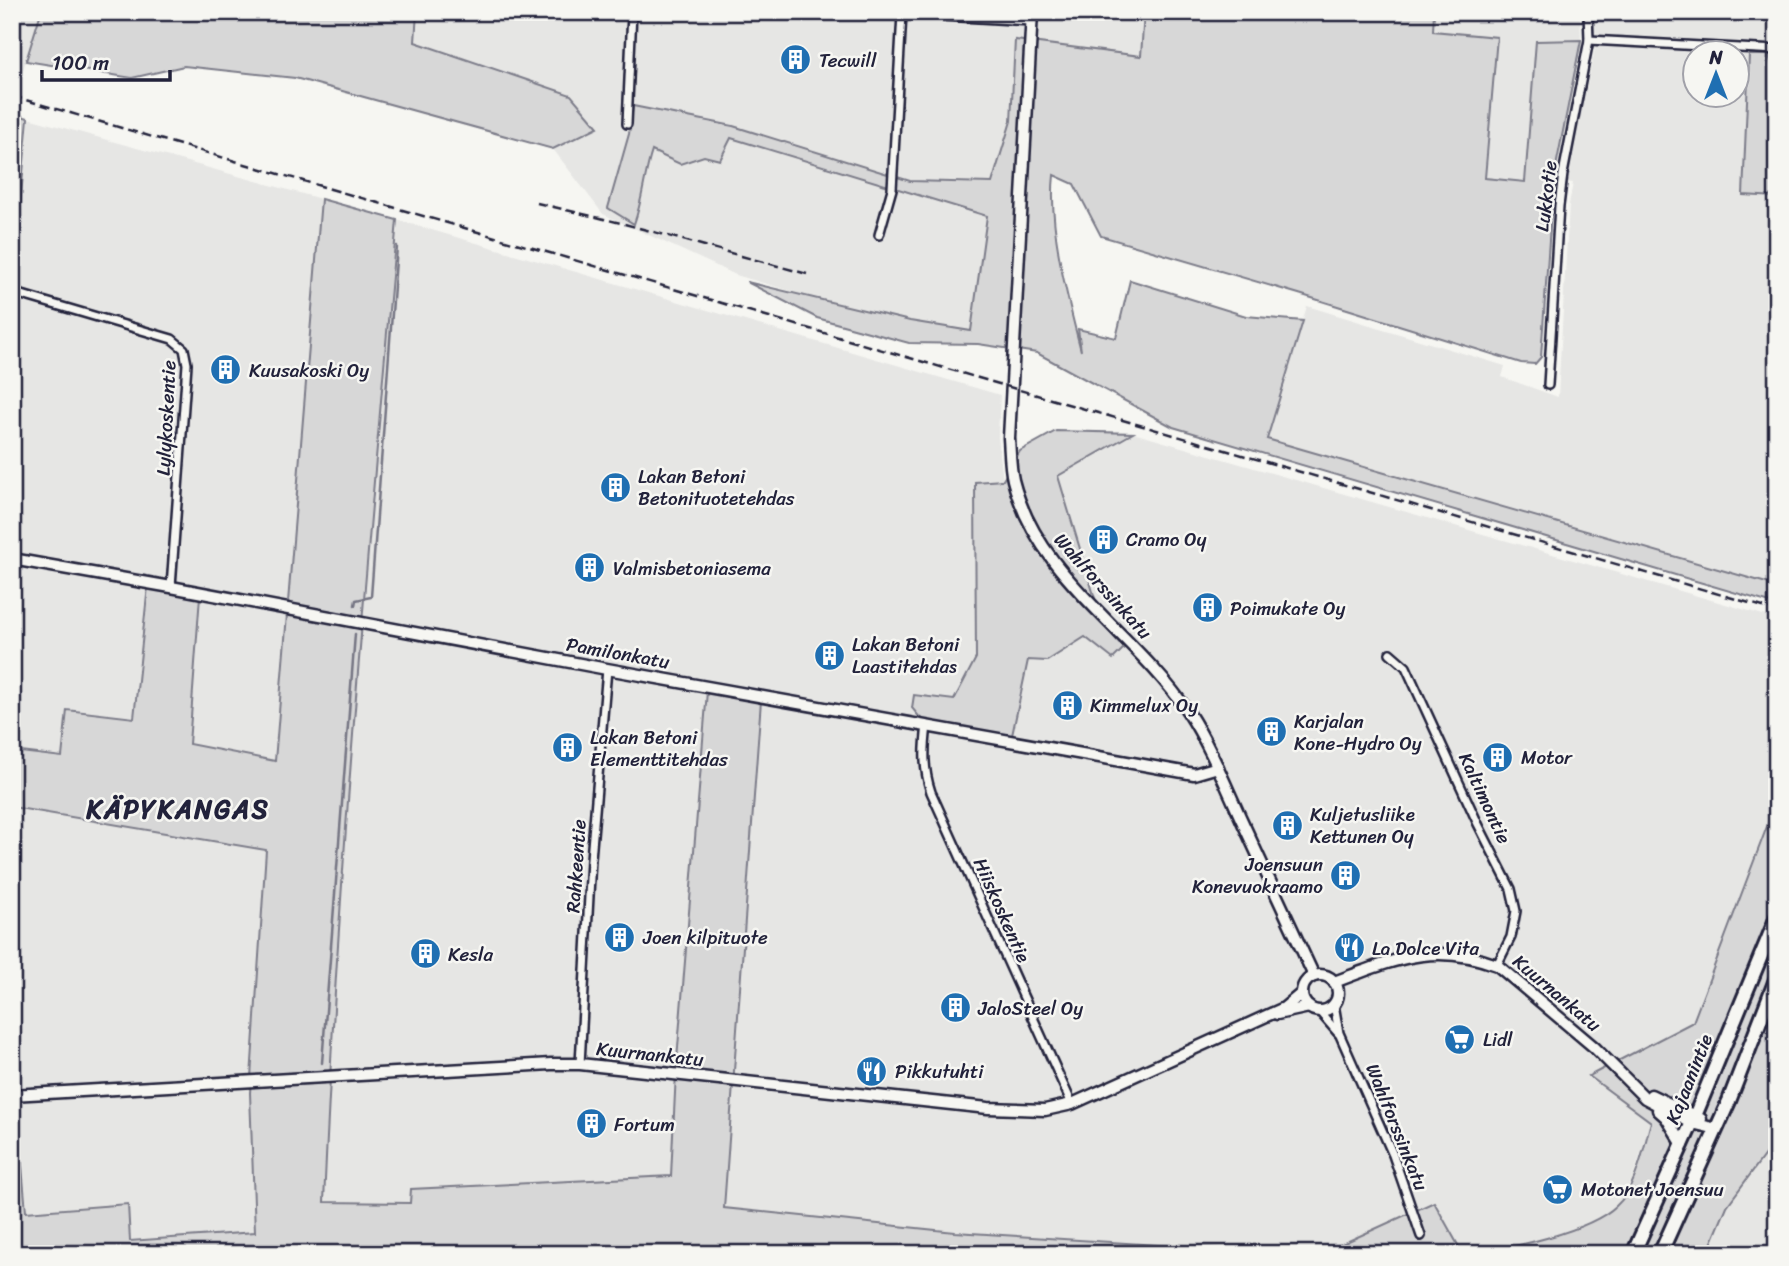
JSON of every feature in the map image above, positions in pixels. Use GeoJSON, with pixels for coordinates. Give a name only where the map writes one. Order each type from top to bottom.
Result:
{"type":"FeatureCollection","features":[{"type":"Feature","properties":{"kind":"highway","name":"Kajaanintie"},"geometry":{"type":"LineString","coordinates":[[1633,1252],[1683,1145],[1777,917]]}},
{"type":"Feature","properties":{"kind":"highway"},"geometry":{"type":"LineString","coordinates":[[1660,1254],[1717,1129],[1777,977]]}},
{"type":"Feature","properties":{"kind":"street"},"geometry":{"type":"LineString","coordinates":[[627,124],[632,12]]}},
{"type":"Feature","properties":{"kind":"street"},"geometry":{"type":"LineString","coordinates":[[874,12],[1032,17]]}},
{"type":"Feature","properties":{"kind":"street","name":"Lukkotie"},"geometry":{"type":"LineString","coordinates":[[1548,385],[1559,206],[1589,40],[1588,12]]}},
{"type":"Feature","properties":{"kind":"street"},"geometry":{"type":"LineString","coordinates":[[879,235],[892,189],[902,14]]}},
{"type":"Feature","properties":{"kind":"street","name":"Wahlforssinkatu"},"geometry":{"type":"LineString","coordinates":[[1032,17],[1010,413],[1009,438],[1013,478],[1023,510],[1050,558],[1172,690],[1195,723],[1314,976]]}},
{"type":"Feature","properties":{"kind":"street"},"geometry":{"type":"LineString","coordinates":[[1589,40],[1777,50]]}},
{"type":"Feature","properties":{"kind":"street","name":"Lylykoskentie"},"geometry":{"type":"LineString","coordinates":[[12,292],[172,339],[184,349],[187,364],[171,587]]}},
{"type":"Feature","properties":{"kind":"street","name":"Pamilonkatu"},"geometry":{"type":"LineString","coordinates":[[12,559],[1194,774],[1217,767]]}},
{"type":"Feature","properties":{"kind":"street","name":"Kaltimontie"},"geometry":{"type":"LineString","coordinates":[[1390,653],[1406,667],[1511,889],[1516,911],[1511,937],[1497,965]]}},
{"type":"Feature","properties":{"kind":"street","name":"Rahkeentie"},"geometry":{"type":"LineString","coordinates":[[580,1064],[590,859],[607,669]]}},
{"type":"Feature","properties":{"kind":"street","name":"Hiiskoskentie"},"geometry":{"type":"LineString","coordinates":[[927,725],[923,754],[931,792],[1072,1104]]}},
{"type":"Feature","properties":{"kind":"street","name":"Kuurnankatu"},"geometry":{"type":"LineString","coordinates":[[1334,982],[1403,956],[1447,953],[1497,965],[1594,1047],[1645,1098],[1717,1129]]}},
{"type":"Feature","properties":{"kind":"street"},"geometry":{"type":"LineString","coordinates":[[1314,976],[1325,976],[1334,982],[1337,993],[1334,1004],[1314,1009],[1302,993],[1305,983],[1314,976]]}},
{"type":"Feature","properties":{"kind":"street","name":"Kuurnankatu"},"geometry":{"type":"LineString","coordinates":[[12,1095],[580,1064],[988,1108],[1045,1110],[1072,1104],[1284,1008],[1302,993]]}},
{"type":"Feature","properties":{"kind":"street","name":"Wahlforssinkatu"},"geometry":{"type":"LineString","coordinates":[[1334,1004],[1339,1033],[1393,1155],[1421,1236]]}},
{"type":"Feature","properties":{"kind":"street","name":"Wahlforssinkatu"},"geometry":{"type":"LineString","coordinates":[[1314,1009],[1339,1033]]}},
{"type":"Feature","properties":{"kind":"street","name":"Kuurnankatu"},"geometry":{"type":"LineString","coordinates":[[1263,1017],[1314,1009]]}},
{"type":"Feature","properties":{"kind":"street","name":"Kuurnankatu"},"geometry":{"type":"LineString","coordinates":[[1624,1078],[1693,1120]]}},
{"type":"Feature","properties":{"kind":"street"},"geometry":{"type":"LineString","coordinates":[[1645,1098],[1666,1117],[1683,1145]]}},
{"type":"Feature","properties":{"kind":"shaded area"},"geometry":{"type":"Polygon","coordinates":[[[12,12],[40,12],[21,77],[12,74],[12,12]]]}},
{"type":"Feature","properties":{"kind":"shaded area"},"geometry":{"type":"Polygon","coordinates":[[[41,12],[417,12],[415,42],[571,95],[598,127],[553,149],[295,78],[184,66],[132,78],[26,61],[41,12]]]}},
{"type":"Feature","properties":{"kind":"shaded area"},"geometry":{"type":"Polygon","coordinates":[[[417,12],[1144,12],[1141,56],[1016,40],[993,335],[908,326],[736,275],[603,214],[553,149],[598,127],[415,41],[417,12]]]}},
{"type":"Feature","properties":{"kind":"shaded area"},"geometry":{"type":"Polygon","coordinates":[[[1144,12],[1434,12],[1433,31],[1497,37],[1485,178],[1525,182],[1536,41],[1581,40],[1553,182],[1541,357],[1535,364],[1521,363],[1101,236],[1074,184],[1054,175],[1056,240],[1081,351],[1078,329],[1116,338],[1130,280],[1246,316],[1303,321],[1267,439],[1777,586],[1777,605],[1173,427],[1037,353],[978,344],[909,343],[817,318],[747,282],[910,321],[971,331],[987,216],[731,138],[720,160],[704,156],[680,164],[652,151],[634,224],[608,208],[629,134],[633,106],[733,126],[910,181],[992,183],[1011,121],[1015,40],[1141,56],[1144,12]]]}},
{"type":"Feature","properties":{"kind":"shaded area"},"geometry":{"type":"Polygon","coordinates":[[[1434,12],[1580,12],[1581,40],[1536,41],[1525,183],[1485,178],[1497,37],[1433,31],[1434,12]]]}},
{"type":"Feature","properties":{"kind":"shaded area"},"geometry":{"type":"Polygon","coordinates":[[[1593,12],[1777,12],[1777,83],[1769,55],[1750,56],[1750,38],[1680,38],[1680,108],[1747,108],[1743,194],[1777,197],[1777,586],[1267,439],[1307,306],[1505,366],[1502,377],[1558,397],[1569,204],[1573,183],[1566,182],[1595,48],[1593,12]]]}},
{"type":"Feature","properties":{"kind":"shaded area"},"geometry":{"type":"Polygon","coordinates":[[[1750,55],[1769,55],[1777,83],[1777,197],[1743,195],[1747,108],[1750,108],[1750,55]]]}},
{"type":"Feature","properties":{"kind":"shaded area"},"geometry":{"type":"Polygon","coordinates":[[[12,113],[28,118],[12,296],[12,113]]]}},
{"type":"Feature","properties":{"kind":"shaded area"},"geometry":{"type":"Polygon","coordinates":[[[28,118],[321,199],[275,761],[189,744],[200,596],[148,587],[134,718],[67,710],[62,757],[12,751],[12,296],[28,118]]]}},
{"type":"Feature","properties":{"kind":"shaded area"},"geometry":{"type":"Polygon","coordinates":[[[321,199],[397,220],[346,833],[324,1202],[410,1203],[411,1189],[671,1176],[676,1072],[707,691],[761,700],[724,1208],[955,1232],[1299,1254],[12,1254],[12,1096],[16,1096],[26,1212],[128,1204],[130,1241],[255,1232],[250,1093],[266,850],[12,807],[12,751],[62,757],[67,710],[134,718],[148,586],[200,596],[189,744],[275,761],[321,199]]]}},
{"type":"Feature","properties":{"kind":"shaded area"},"geometry":{"type":"Polygon","coordinates":[[[397,220],[1000,395],[998,437],[1003,480],[975,483],[976,658],[954,700],[930,730],[1027,660],[1047,661],[1085,637],[1113,659],[1124,648],[1103,625],[1058,476],[1133,433],[1777,619],[1777,800],[1693,1022],[1590,1076],[1651,1122],[1632,1180],[1617,1206],[1599,1218],[1547,1238],[1512,1248],[1473,1254],[1463,1254],[1434,1202],[1320,1254],[955,1232],[724,1208],[761,700],[707,691],[676,1072],[671,1176],[412,1189],[410,1203],[323,1202],[329,1075],[362,611],[397,220]]]}},
{"type":"Feature","properties":{"kind":"shaded area"},"geometry":{"type":"Polygon","coordinates":[[[1056,431],[1133,433],[1058,476],[1103,625],[1124,648],[1113,659],[1085,637],[1047,661],[1028,660],[1010,745],[930,730],[912,708],[914,695],[954,700],[976,658],[975,482],[1003,480],[1020,451],[1056,431]]]}},
{"type":"Feature","properties":{"kind":"shaded area"},"geometry":{"type":"Polygon","coordinates":[[[1777,800],[1777,1142],[1727,1206],[1707,1254],[1473,1254],[1569,1231],[1604,1215],[1623,1198],[1638,1167],[1651,1122],[1589,1076],[1693,1022],[1777,800]]]}},
{"type":"Feature","properties":{"kind":"shaded area"},"geometry":{"type":"Polygon","coordinates":[[[12,807],[266,850],[250,1093],[255,1233],[129,1241],[128,1204],[26,1212],[16,1096],[12,1096],[12,807]]]}},
{"type":"Feature","properties":{"kind":"shaded area"},"geometry":{"type":"Polygon","coordinates":[[[1777,1142],[1777,1254],[1705,1254],[1727,1206],[1777,1142]]]}},
{"type":"Feature","properties":{"kind":"shaded area"},"geometry":{"type":"Polygon","coordinates":[[[1434,1202],[1463,1254],[1320,1254],[1434,1202]]]}},
{"type":"Feature","properties":{"kind":"waterway"},"geometry":{"type":"LineString","coordinates":[[12,184],[17,125]]}},
{"type":"Feature","properties":{"kind":"waterway"},"geometry":{"type":"LineString","coordinates":[[355,605],[356,600],[371,597],[397,246]]}},
{"type":"Feature","properties":{"kind":"waterway"},"geometry":{"type":"LineString","coordinates":[[322,1063],[355,634]]}},
{"type":"Feature","properties":{"kind":"railway"},"geometry":{"type":"LineString","coordinates":[[12,96],[1777,611]]}},
{"type":"Feature","properties":{"kind":"railway"},"geometry":{"type":"LineString","coordinates":[[537,203],[807,274]]}},
{"type":"Feature","properties":{"kind":"place","name":"Tecwill"},"geometry":{"type":"Point","coordinates":[796,60]}},
{"type":"Feature","properties":{"kind":"place","name":"Kuusakoski Oy"},"geometry":{"type":"Point","coordinates":[226,370]}},
{"type":"Feature","properties":{"kind":"place","name":"Lakan Betoni Betonituotetehdas"},"geometry":{"type":"Point","coordinates":[615,487]}},
{"type":"Feature","properties":{"kind":"place","name":"Cramo Oy"},"geometry":{"type":"Point","coordinates":[1103,539]}},
{"type":"Feature","properties":{"kind":"place","name":"Valmisbetoniasema"},"geometry":{"type":"Point","coordinates":[590,568]}},
{"type":"Feature","properties":{"kind":"place","name":"Poimukate Oy"},"geometry":{"type":"Point","coordinates":[1207,608]}},
{"type":"Feature","properties":{"kind":"place","name":"Lakan Betoni Laastitehdas"},"geometry":{"type":"Point","coordinates":[829,655]}},
{"type":"Feature","properties":{"kind":"place","name":"Kimmelux Oy"},"geometry":{"type":"Point","coordinates":[1067,705]}},
{"type":"Feature","properties":{"kind":"place","name":"Karjalan Kone-Hydro Oy"},"geometry":{"type":"Point","coordinates":[1271,732]}},
{"type":"Feature","properties":{"kind":"place","name":"Lakan Betoni Elementtitehdas"},"geometry":{"type":"Point","coordinates":[567,748]}},
{"type":"Feature","properties":{"kind":"place","name":"Motor"},"geometry":{"type":"Point","coordinates":[1498,757]}},
{"type":"Feature","properties":{"kind":"place","name":"Kuljetusliike Kettunen Oy"},"geometry":{"type":"Point","coordinates":[1287,825]}},
{"type":"Feature","properties":{"kind":"place","name":"Joensuun Konevuokraamo"},"geometry":{"type":"Point","coordinates":[1346,875]}},
{"type":"Feature","properties":{"kind":"place","name":"Joen kilpituote"},"geometry":{"type":"Point","coordinates":[620,937]}},
{"type":"Feature","properties":{"kind":"place","name":"La Dolce Vita"},"geometry":{"type":"Point","coordinates":[1349,948]}},
{"type":"Feature","properties":{"kind":"place","name":"Kesla"},"geometry":{"type":"Point","coordinates":[425,954]}},
{"type":"Feature","properties":{"kind":"place","name":"JaloSteel Oy"},"geometry":{"type":"Point","coordinates":[955,1008]}},
{"type":"Feature","properties":{"kind":"place","name":"Lidl"},"geometry":{"type":"Point","coordinates":[1460,1039]}},
{"type":"Feature","properties":{"kind":"place","name":"Pikkutuhti"},"geometry":{"type":"Point","coordinates":[872,1071]}},
{"type":"Feature","properties":{"kind":"place","name":"Fortum"},"geometry":{"type":"Point","coordinates":[591,1124]}},
{"type":"Feature","properties":{"kind":"place","name":"Motonet Joensuu"},"geometry":{"type":"Point","coordinates":[1558,1189]}},
{"type":"Feature","properties":{"kind":"district","name":"KÄPYKANGAS"},"geometry":{"type":"Point","coordinates":[178,809]}}]}
